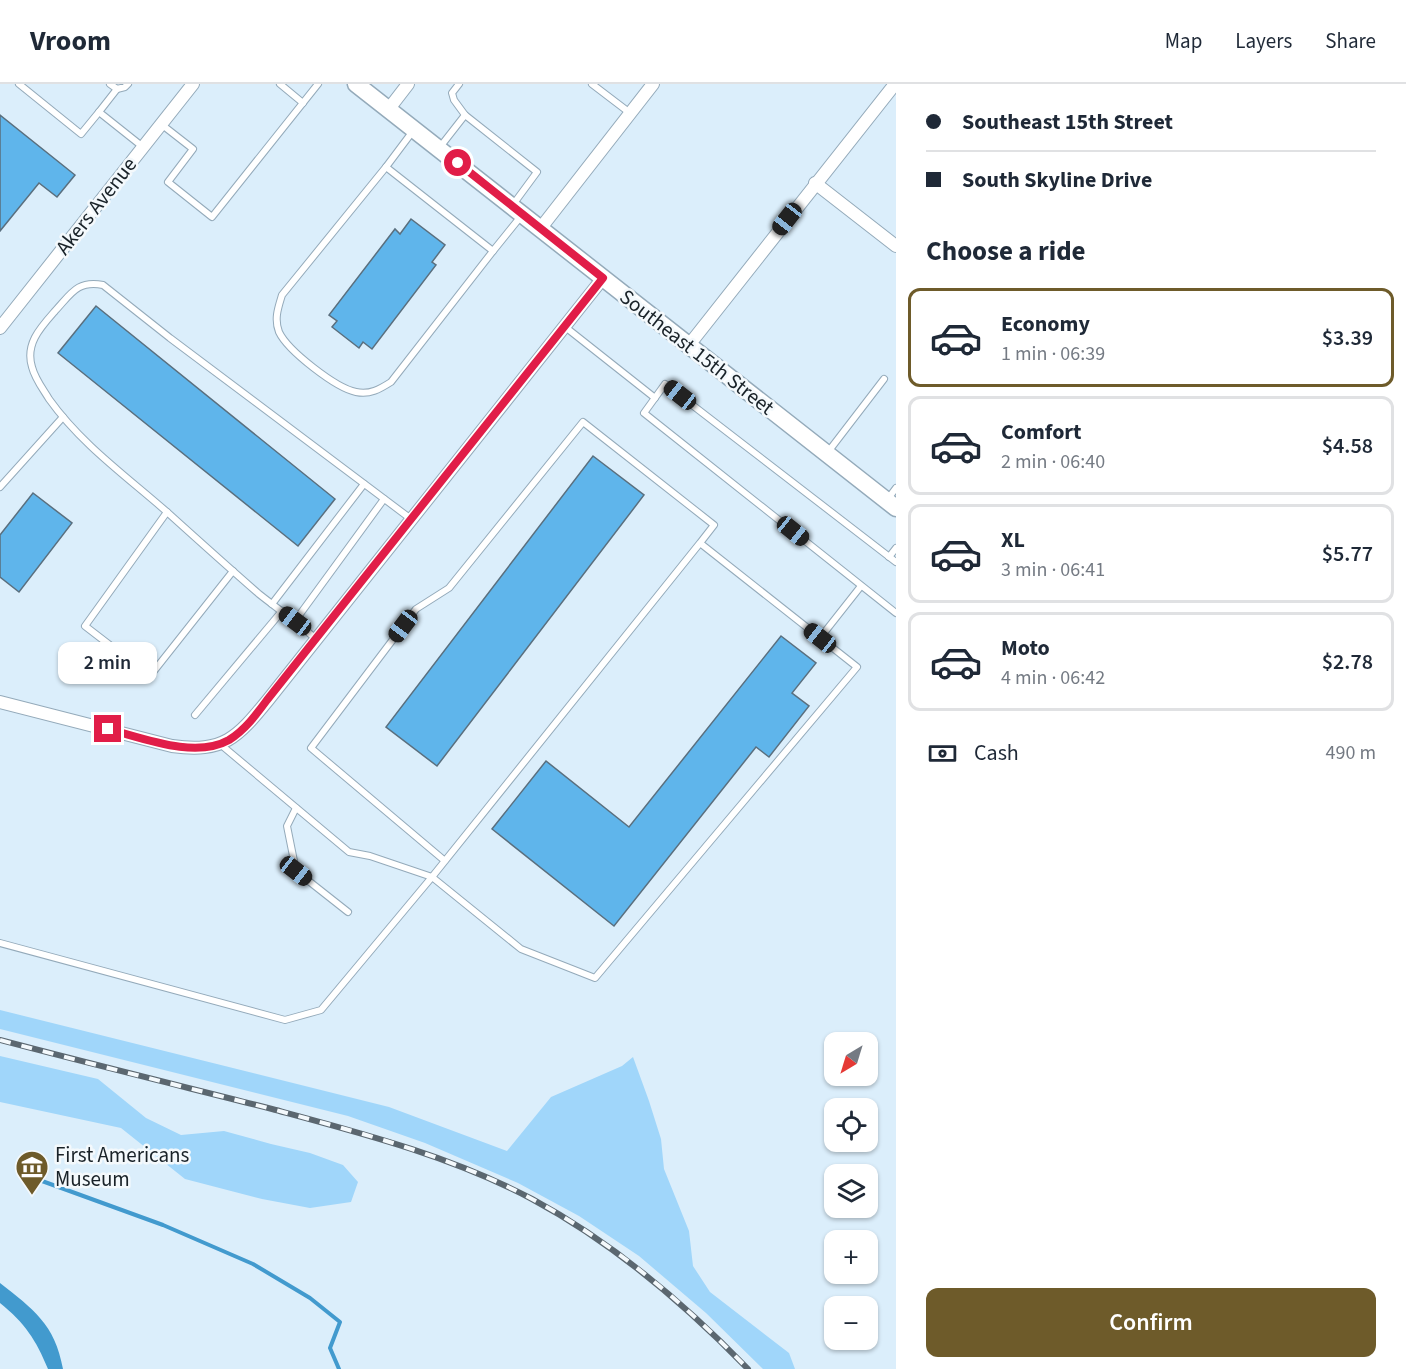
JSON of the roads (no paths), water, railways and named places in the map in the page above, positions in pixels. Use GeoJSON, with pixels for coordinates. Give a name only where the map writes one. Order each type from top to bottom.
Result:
{"type":"FeatureCollection","features":[{"type":"Feature","properties":{"kind":"main road","name":"Southeast 15th Street"},"geometry":{"type":"LineString","coordinates":[[356,84],[827,454],[893,499]]}},
{"type":"Feature","properties":{"kind":"street","name":"Akers Avenue"},"geometry":{"type":"LineString","coordinates":[[0,328],[193,84]]}},
{"type":"Feature","properties":{"kind":"street"},"geometry":{"type":"LineString","coordinates":[[388,110],[408,84]]}},
{"type":"Feature","properties":{"kind":"street"},"geometry":{"type":"LineString","coordinates":[[540,229],[653,84]]}},
{"type":"Feature","properties":{"kind":"street"},"geometry":{"type":"LineString","coordinates":[[689,345],[895,84]]}},
{"type":"Feature","properties":{"kind":"street"},"geometry":{"type":"LineString","coordinates":[[815,183],[896,246]]}},
{"type":"Feature","properties":{"kind":"street"},"geometry":{"type":"LineString","coordinates":[[0,702],[172,746],[203,748],[219,744],[234,736],[250,722],[603,278]]}},
{"type":"Feature","properties":{"kind":"lane"},"geometry":{"type":"LineString","coordinates":[[19,84],[81,134],[117,89],[128,84]]}},
{"type":"Feature","properties":{"kind":"lane"},"geometry":{"type":"LineString","coordinates":[[110,84],[117,89]]}},
{"type":"Feature","properties":{"kind":"lane"},"geometry":{"type":"LineString","coordinates":[[280,84],[303,103]]}},
{"type":"Feature","properties":{"kind":"lane"},"geometry":{"type":"LineString","coordinates":[[161,124],[193,149],[168,182],[212,217],[318,84]]}},
{"type":"Feature","properties":{"kind":"lane"},"geometry":{"type":"LineString","coordinates":[[414,130],[282,296],[276,313],[279,331],[290,346],[314,368],[338,384],[356,392],[374,392],[391,382],[494,251],[537,172],[465,115],[454,100],[452,93],[459,84]]}},
{"type":"Feature","properties":{"kind":"lane"},"geometry":{"type":"LineString","coordinates":[[592,84],[630,113]]}},
{"type":"Feature","properties":{"kind":"lane"},"geometry":{"type":"LineString","coordinates":[[99,112],[143,147]]}},
{"type":"Feature","properties":{"kind":"lane"},"geometry":{"type":"LineString","coordinates":[[439,149],[465,115]]}},
{"type":"Feature","properties":{"kind":"lane"},"geometry":{"type":"LineString","coordinates":[[386,167],[494,251]]}},
{"type":"Feature","properties":{"kind":"lane"},"geometry":{"type":"LineString","coordinates":[[316,639],[233,571],[96,452],[63,417],[37,380],[32,367],[30,352],[32,341],[44,323],[71,293],[83,284],[103,285],[411,519]]}},
{"type":"Feature","properties":{"kind":"lane"},"geometry":{"type":"LineString","coordinates":[[564,326],[655,398]]}},
{"type":"Feature","properties":{"kind":"lane"},"geometry":{"type":"LineString","coordinates":[[827,454],[884,379]]}},
{"type":"Feature","properties":{"kind":"lane"},"geometry":{"type":"LineString","coordinates":[[896,562],[665,384],[644,413],[896,614]]}},
{"type":"Feature","properties":{"kind":"lane"},"geometry":{"type":"LineString","coordinates":[[0,487],[63,417]]}},
{"type":"Feature","properties":{"kind":"lane"},"geometry":{"type":"LineString","coordinates":[[0,944],[285,1020],[321,1010],[445,861],[714,525],[583,422],[449,588],[416,609],[311,748],[445,861]]}},
{"type":"Feature","properties":{"kind":"lane"},"geometry":{"type":"LineString","coordinates":[[272,604],[364,484]]}},
{"type":"Feature","properties":{"kind":"lane"},"geometry":{"type":"LineString","coordinates":[[295,621],[384,499]]}},
{"type":"Feature","properties":{"kind":"lane"},"geometry":{"type":"LineString","coordinates":[[167,512],[85,626],[150,676],[233,571]]}},
{"type":"Feature","properties":{"kind":"lane"},"geometry":{"type":"LineString","coordinates":[[219,744],[349,852],[370,856],[432,877],[520,949],[595,978],[857,667],[699,543]]}},
{"type":"Feature","properties":{"kind":"lane"},"geometry":{"type":"LineString","coordinates":[[889,556],[896,548]]}},
{"type":"Feature","properties":{"kind":"lane"},"geometry":{"type":"LineString","coordinates":[[820,638],[861,586]]}},
{"type":"Feature","properties":{"kind":"lane"},"geometry":{"type":"LineString","coordinates":[[195,715],[282,611]]}},
{"type":"Feature","properties":{"kind":"lane"},"geometry":{"type":"LineString","coordinates":[[296,808],[287,825],[296,871],[348,912]]}},
{"type":"Feature","properties":{"kind":"waterway"},"geometry":{"type":"LineString","coordinates":[[31,1177],[163,1225],[253,1264],[310,1298],[340,1322],[330,1348],[339,1369]]}},
{"type":"Feature","properties":{"kind":"railway"},"geometry":{"type":"LineString","coordinates":[[0,1040],[339,1127],[470,1170],[532,1199],[620,1255],[699,1321],[748,1369]]}},
{"type":"Feature","properties":{"kind":"place","name":"First Americans Museum"},"geometry":{"type":"Point","coordinates":[32,1196]}}]}
